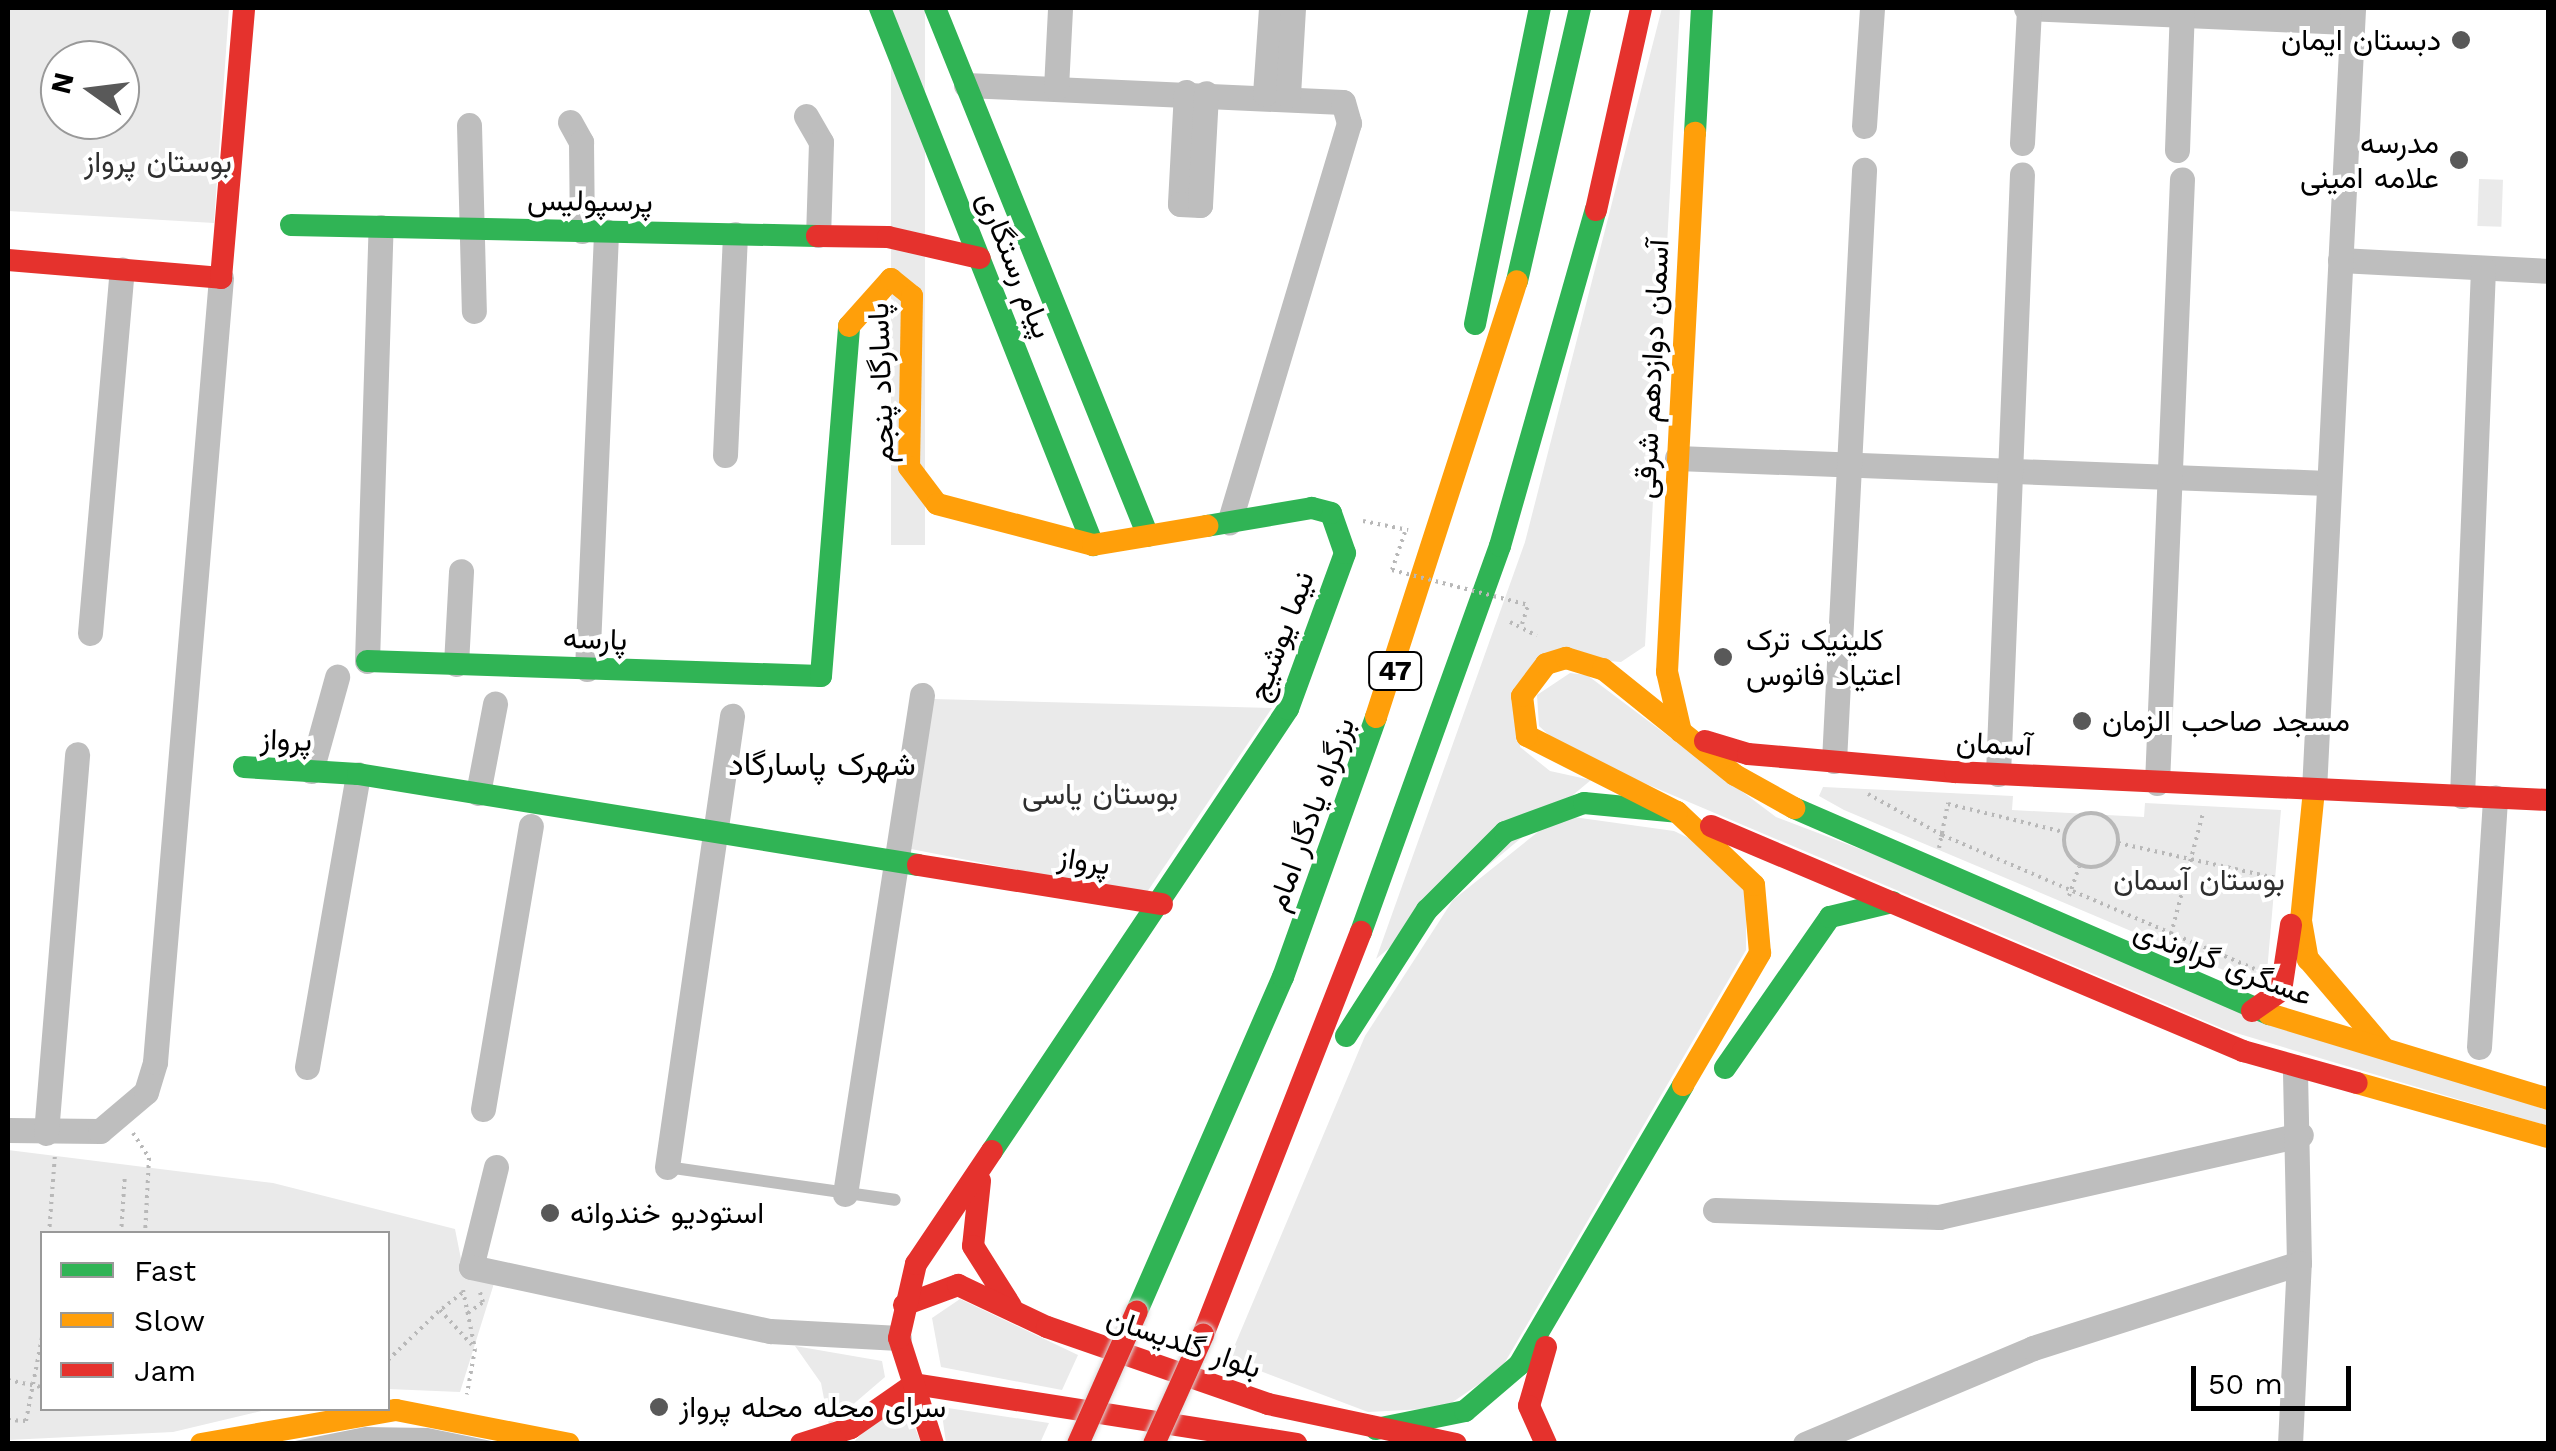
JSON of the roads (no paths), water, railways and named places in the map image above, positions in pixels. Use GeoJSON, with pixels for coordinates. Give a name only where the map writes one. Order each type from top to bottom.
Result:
{"type":"FeatureCollection","features":[{"type":"Feature","properties":{"kind":"main road"},"geometry":{"type":"LineString","coordinates":[[8,260],[221,278],[244,8]]}},
{"type":"Feature","properties":{"kind":"main road","name":"پیام رستگاری"},"geometry":{"type":"LineString","coordinates":[[880,8],[1093,545]]}},
{"type":"Feature","properties":{"kind":"main road","name":"پیام رستگاری"},"geometry":{"type":"LineString","coordinates":[[935,8],[1148,536]]}},
{"type":"Feature","properties":{"kind":"main road"},"geometry":{"type":"LineString","coordinates":[[1442,535],[1463,373],[1540,8]]}},
{"type":"Feature","properties":{"kind":"main road","name":"بزرگراه یادگار امام"},"geometry":{"type":"LineString","coordinates":[[1078,1444],[1283,976],[1442,535],[1524,254],[1580,8]]}},
{"type":"Feature","properties":{"kind":"main road","name":"47"},"geometry":{"type":"LineString","coordinates":[[1154,1444],[1292,1123],[1500,546],[1584,269],[1641,8]]}},
{"type":"Feature","properties":{"kind":"main road","name":"آسمان دوازدهم شرقی"},"geometry":{"type":"LineString","coordinates":[[1681,732],[1668,691],[1670,594],[1702,8]]}},
{"type":"Feature","properties":{"kind":"main road","name":"پرسپولیس"},"geometry":{"type":"LineString","coordinates":[[888,236],[931,218],[954,192]]}},
{"type":"Feature","properties":{"kind":"main road","name":"پرسپولیس"},"geometry":{"type":"LineString","coordinates":[[291,225],[888,236],[980,258]]}},
{"type":"Feature","properties":{"kind":"main road","name":"پاسارگاد پنجم"},"geometry":{"type":"LineString","coordinates":[[821,676],[840,369],[851,321],[875,286],[906,283],[912,296],[906,438],[919,487],[937,504],[986,522],[1093,545]]}},
{"type":"Feature","properties":{"kind":"main road","name":"نیما یوشیج"},"geometry":{"type":"LineString","coordinates":[[989,1162],[1288,709],[1345,552],[1331,513],[1312,508],[1229,522]]}},
{"type":"Feature","properties":{"kind":"main road"},"geometry":{"type":"LineString","coordinates":[[1093,545],[1229,522]]}},
{"type":"Feature","properties":{"kind":"main road"},"geometry":{"type":"LineString","coordinates":[[1670,594],[1643,666],[1586,660],[1546,664],[1531,678],[1522,696],[1527,736],[1677,812],[2296,1067],[2548,1137]]}},
{"type":"Feature","properties":{"kind":"main road","name":"عسگری گراوندی"},"geometry":{"type":"LineString","coordinates":[[1586,660],[1681,732],[1821,824],[2252,1011],[2548,1099]]}},
{"type":"Feature","properties":{"kind":"main road","name":"پارسه"},"geometry":{"type":"LineString","coordinates":[[367,662],[821,676]]}},
{"type":"Feature","properties":{"kind":"main road","name":"آسمان"},"geometry":{"type":"LineString","coordinates":[[1681,732],[1748,754],[1955,772],[2548,800]]}},
{"type":"Feature","properties":{"kind":"main road"},"geometry":{"type":"LineString","coordinates":[[1821,824],[1796,785],[1834,762]]}},
{"type":"Feature","properties":{"kind":"main road","name":"پرواز"},"geometry":{"type":"LineString","coordinates":[[715,844],[531,826],[357,786],[244,767],[311,770],[357,786],[478,793],[715,844],[895,873],[1162,904]]}},
{"type":"Feature","properties":{"kind":"main road"},"geometry":{"type":"LineString","coordinates":[[2252,1011],[2284,985],[2308,790]]}},
{"type":"Feature","properties":{"kind":"main road"},"geometry":{"type":"LineString","coordinates":[[2308,790],[2301,921],[2308,959],[2340,1007],[2390,1053]]}},
{"type":"Feature","properties":{"kind":"main road"},"geometry":{"type":"LineString","coordinates":[[1292,1123],[1400,948],[1482,848],[1556,808],[1677,812],[1754,885],[1764,926],[1755,969],[1500,1389],[1446,1418],[1376,1429]]}},
{"type":"Feature","properties":{"kind":"main road","name":"پرواز"},"geometry":{"type":"LineString","coordinates":[[895,873],[1148,926]]}},
{"type":"Feature","properties":{"kind":"main road"},"geometry":{"type":"LineString","coordinates":[[1546,1444],[1529,1406],[1532,1385],[1562,1315],[1805,945],[1844,910],[1892,902]]}},
{"type":"Feature","properties":{"kind":"main road"},"geometry":{"type":"LineString","coordinates":[[933,1444],[899,1338],[904,1305],[924,1250],[989,1162]]}},
{"type":"Feature","properties":{"kind":"main road"},"geometry":{"type":"LineString","coordinates":[[989,1162],[972,1209],[973,1246],[1016,1312]]}},
{"type":"Feature","properties":{"kind":"main road","name":"بلوار گلدیسان"},"geometry":{"type":"LineString","coordinates":[[904,1305],[958,1285],[1016,1312],[1237,1394],[1376,1429],[1456,1444]]}},
{"type":"Feature","properties":{"kind":"main road"},"geometry":{"type":"LineString","coordinates":[[802,1444],[860,1422],[914,1384],[1296,1444]]}},
{"type":"Feature","properties":{"kind":"main road"},"geometry":{"type":"LineString","coordinates":[[201,1444],[372,1411],[463,1418],[569,1444]]}},
{"type":"Feature","properties":{"kind":"street"},"geometry":{"type":"LineString","coordinates":[[1056,88],[1060,8]]}},
{"type":"Feature","properties":{"kind":"street"},"geometry":{"type":"LineString","coordinates":[[1271,8],[1276,94]]}},
{"type":"Feature","properties":{"kind":"street"},"geometry":{"type":"LineString","coordinates":[[1276,94],[1292,8]]}},
{"type":"Feature","properties":{"kind":"street"},"geometry":{"type":"LineString","coordinates":[[1864,126],[1872,8]]}},
{"type":"Feature","properties":{"kind":"street"},"geometry":{"type":"LineString","coordinates":[[2022,144],[2028,8],[2353,15],[2308,790]]}},
{"type":"Feature","properties":{"kind":"street"},"geometry":{"type":"LineString","coordinates":[[2177,150],[2182,11]]}},
{"type":"Feature","properties":{"kind":"street"},"geometry":{"type":"LineString","coordinates":[[966,84],[1276,94],[1343,102],[1349,123],[1229,522]]}},
{"type":"Feature","properties":{"kind":"street"},"geometry":{"type":"LineString","coordinates":[[806,116],[820,142],[818,235]]}},
{"type":"Feature","properties":{"kind":"street"},"geometry":{"type":"LineString","coordinates":[[570,122],[581,142],[594,231],[587,669]]}},
{"type":"Feature","properties":{"kind":"street"},"geometry":{"type":"LineString","coordinates":[[469,125],[478,228],[474,311]]}},
{"type":"Feature","properties":{"kind":"street"},"geometry":{"type":"LineString","coordinates":[[1834,762],[1864,170]]}},
{"type":"Feature","properties":{"kind":"street"},"geometry":{"type":"LineString","coordinates":[[1998,774],[2022,174]]}},
{"type":"Feature","properties":{"kind":"street"},"geometry":{"type":"LineString","coordinates":[[2157,782],[2182,180]]}},
{"type":"Feature","properties":{"kind":"street"},"geometry":{"type":"LineString","coordinates":[[367,662],[381,227]]}},
{"type":"Feature","properties":{"kind":"street"},"geometry":{"type":"LineString","coordinates":[[725,456],[736,234]]}},
{"type":"Feature","properties":{"kind":"street"},"geometry":{"type":"LineString","coordinates":[[2340,260],[2548,271]]}},
{"type":"Feature","properties":{"kind":"street"},"geometry":{"type":"LineString","coordinates":[[2462,796],[2483,268]]}},
{"type":"Feature","properties":{"kind":"street"},"geometry":{"type":"LineString","coordinates":[[90,634],[122,269]]}},
{"type":"Feature","properties":{"kind":"street"},"geometry":{"type":"LineString","coordinates":[[8,1130],[51,1134],[100,1131],[124,1118],[155,1062],[221,278]]}},
{"type":"Feature","properties":{"kind":"street"},"geometry":{"type":"LineString","coordinates":[[1677,458],[2328,483]]}},
{"type":"Feature","properties":{"kind":"street"},"geometry":{"type":"LineString","coordinates":[[456,664],[460,571]]}},
{"type":"Feature","properties":{"kind":"street"},"geometry":{"type":"LineString","coordinates":[[311,770],[338,677]]}},
{"type":"Feature","properties":{"kind":"street"},"geometry":{"type":"LineString","coordinates":[[845,1194],[922,695]]}},
{"type":"Feature","properties":{"kind":"street"},"geometry":{"type":"LineString","coordinates":[[478,793],[495,704]]}},
{"type":"Feature","properties":{"kind":"street"},"geometry":{"type":"LineString","coordinates":[[668,1167],[732,716]]}},
{"type":"Feature","properties":{"kind":"street"},"geometry":{"type":"LineString","coordinates":[[51,1134],[77,754]]}},
{"type":"Feature","properties":{"kind":"street"},"geometry":{"type":"LineString","coordinates":[[306,1067],[357,786]]}},
{"type":"Feature","properties":{"kind":"street"},"geometry":{"type":"LineString","coordinates":[[2479,1047],[2495,798]]}},
{"type":"Feature","properties":{"kind":"street"},"geometry":{"type":"LineString","coordinates":[[484,1109],[531,826]]}},
{"type":"Feature","properties":{"kind":"street"},"geometry":{"type":"LineString","coordinates":[[2290,1444],[2299,1263],[2296,1067]]}},
{"type":"Feature","properties":{"kind":"street"},"geometry":{"type":"LineString","coordinates":[[1715,1210],[1938,1217],[2300,1135]]}},
{"type":"Feature","properties":{"kind":"street"},"geometry":{"type":"LineString","coordinates":[[496,1168],[467,1279],[770,1332],[899,1338]]}},
{"type":"Feature","properties":{"kind":"street"},"geometry":{"type":"LineString","coordinates":[[1805,1444],[2034,1348],[2299,1263]]}},
{"type":"Feature","properties":{"kind":"lane"},"geometry":{"type":"LineString","coordinates":[[668,1167],[895,1200]]}},
{"type":"Feature","properties":{"kind":"place","name":"دبستان ایمان"},"geometry":{"type":"Point","coordinates":[2461,40]}},
{"type":"Feature","properties":{"kind":"place","name":"مدرسه علامه امینی"},"geometry":{"type":"Point","coordinates":[2459,160]}},
{"type":"Feature","properties":{"kind":"place","name":"کلینیک ترک اعتیاد فانوس"},"geometry":{"type":"Point","coordinates":[1723,657]}},
{"type":"Feature","properties":{"kind":"place","name":"مسجد صاحب الزمان"},"geometry":{"type":"Point","coordinates":[2082,721]}},
{"type":"Feature","properties":{"kind":"place","name":"استودیو خندوانه"},"geometry":{"type":"Point","coordinates":[550,1213]}},
{"type":"Feature","properties":{"kind":"place","name":"سرای محله محله پرواز"},"geometry":{"type":"Point","coordinates":[659,1407]}},
{"type":"Feature","properties":{"kind":"district","name":"شهرک پاسارگاد"},"geometry":{"type":"Point","coordinates":[822,764]}},
{"type":"Feature","properties":{"kind":"park label","name":"بوستان پرواز"},"geometry":{"type":"Point","coordinates":[158,162]}},
{"type":"Feature","properties":{"kind":"park label","name":"بوستان یاسی"},"geometry":{"type":"Point","coordinates":[1100,794]}},
{"type":"Feature","properties":{"kind":"park label","name":"بوستان آسمان"},"geometry":{"type":"Point","coordinates":[2199,880]}}]}
